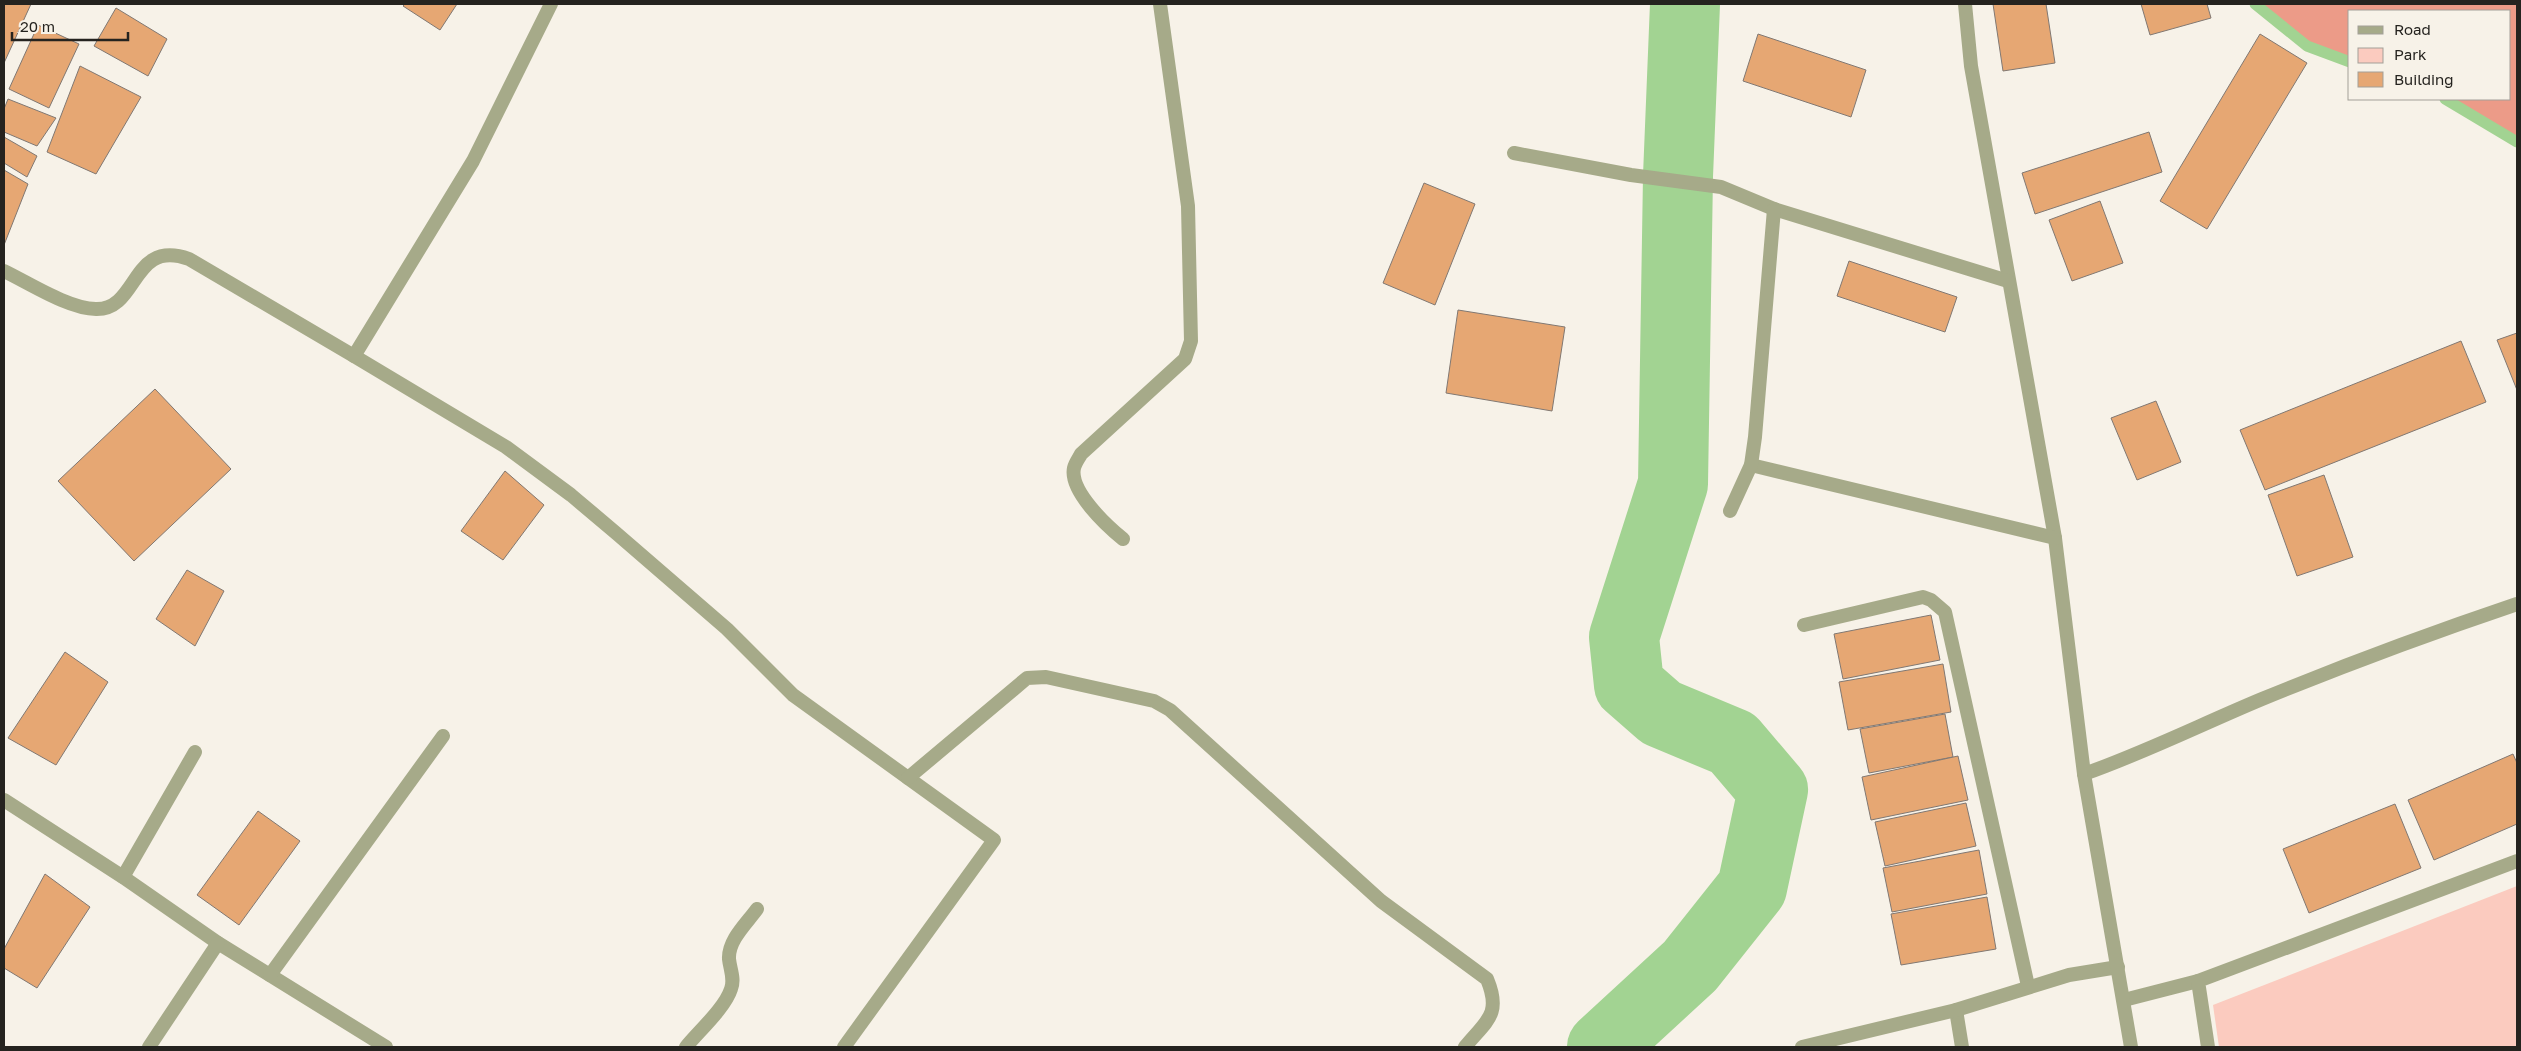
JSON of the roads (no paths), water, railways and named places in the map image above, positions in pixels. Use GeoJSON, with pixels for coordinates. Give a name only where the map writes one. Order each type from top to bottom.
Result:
{"type":"FeatureCollection","features":[{"type":"Feature","properties":{"kind":"street"},"geometry":{"type":"LineString","coordinates":[[354,356],[473,161],[551,4]]}},
{"type":"Feature","properties":{"kind":"street"},"geometry":{"type":"LineString","coordinates":[[1123,540],[1101,520],[1079,489],[1074,478],[1074,467],[1081,454],[1185,359],[1191,341],[1188,206],[1160,4]]}},
{"type":"Feature","properties":{"kind":"street"},"geometry":{"type":"LineString","coordinates":[[1965,4],[1971,66],[2055,538],[2084,774],[2132,1047]]}},
{"type":"Feature","properties":{"kind":"street"},"geometry":{"type":"LineString","coordinates":[[1514,153],[1631,175],[1721,187],[1774,209],[2008,281]]}},
{"type":"Feature","properties":{"kind":"street"},"geometry":{"type":"LineString","coordinates":[[1730,512],[1751,465],[1774,209]]}},
{"type":"Feature","properties":{"kind":"street"},"geometry":{"type":"LineString","coordinates":[[4,271],[67,301],[98,310],[112,306],[124,294],[141,270],[157,256],[174,254],[189,259],[506,448],[571,495],[727,629],[793,695],[994,840],[844,1047]]}},
{"type":"Feature","properties":{"kind":"street"},"geometry":{"type":"LineString","coordinates":[[1751,465],[2055,538]]}},
{"type":"Feature","properties":{"kind":"street"},"geometry":{"type":"LineString","coordinates":[[1804,625],[1923,598],[1931,600],[1944,612],[2028,986]]}},
{"type":"Feature","properties":{"kind":"street"},"geometry":{"type":"LineString","coordinates":[[2084,774],[2128,758],[2192,728],[2346,666],[2517,604]]}},
{"type":"Feature","properties":{"kind":"street"},"geometry":{"type":"LineString","coordinates":[[908,778],[1027,678],[1046,677],[1154,701],[1170,710],[1381,901],[1486,979],[1494,997],[1492,1014],[1464,1047]]}},
{"type":"Feature","properties":{"kind":"street"},"geometry":{"type":"LineString","coordinates":[[270,975],[443,736]]}},
{"type":"Feature","properties":{"kind":"street"},"geometry":{"type":"LineString","coordinates":[[123,877],[195,752]]}},
{"type":"Feature","properties":{"kind":"street"},"geometry":{"type":"LineString","coordinates":[[4,800],[123,877],[218,943],[386,1047]]}},
{"type":"Feature","properties":{"kind":"street"},"geometry":{"type":"LineString","coordinates":[[2124,1000],[2198,981],[2517,861]]}},
{"type":"Feature","properties":{"kind":"street"},"geometry":{"type":"LineString","coordinates":[[686,1047],[723,1003],[731,989],[732,974],[729,957],[733,941],[757,909]]}},
{"type":"Feature","properties":{"kind":"street"},"geometry":{"type":"LineString","coordinates":[[149,1047],[218,943]]}},
{"type":"Feature","properties":{"kind":"street"},"geometry":{"type":"LineString","coordinates":[[1802,1047],[1956,1010],[2028,986],[2069,975],[2118,967]]}},
{"type":"Feature","properties":{"kind":"street"},"geometry":{"type":"LineString","coordinates":[[2198,981],[2208,1047]]}},
{"type":"Feature","properties":{"kind":"street"},"geometry":{"type":"LineString","coordinates":[[1956,1010],[1962,1047]]}},
{"type":"Feature","properties":{"kind":"waterway"},"geometry":{"type":"LineString","coordinates":[[1602,1047],[1690,966],[1752,888],[1773,790],[1733,743],[1661,713],[1629,685],[1624,637],[1673,484],[1678,176],[1685,4]]}},
{"type":"Feature","properties":{"kind":"waterway"},"geometry":{"type":"LineString","coordinates":[[2255,4],[2307,46],[2348,61]]}},
{"type":"Feature","properties":{"kind":"waterway"},"geometry":{"type":"LineString","coordinates":[[2447,100],[2517,142]]}}]}
